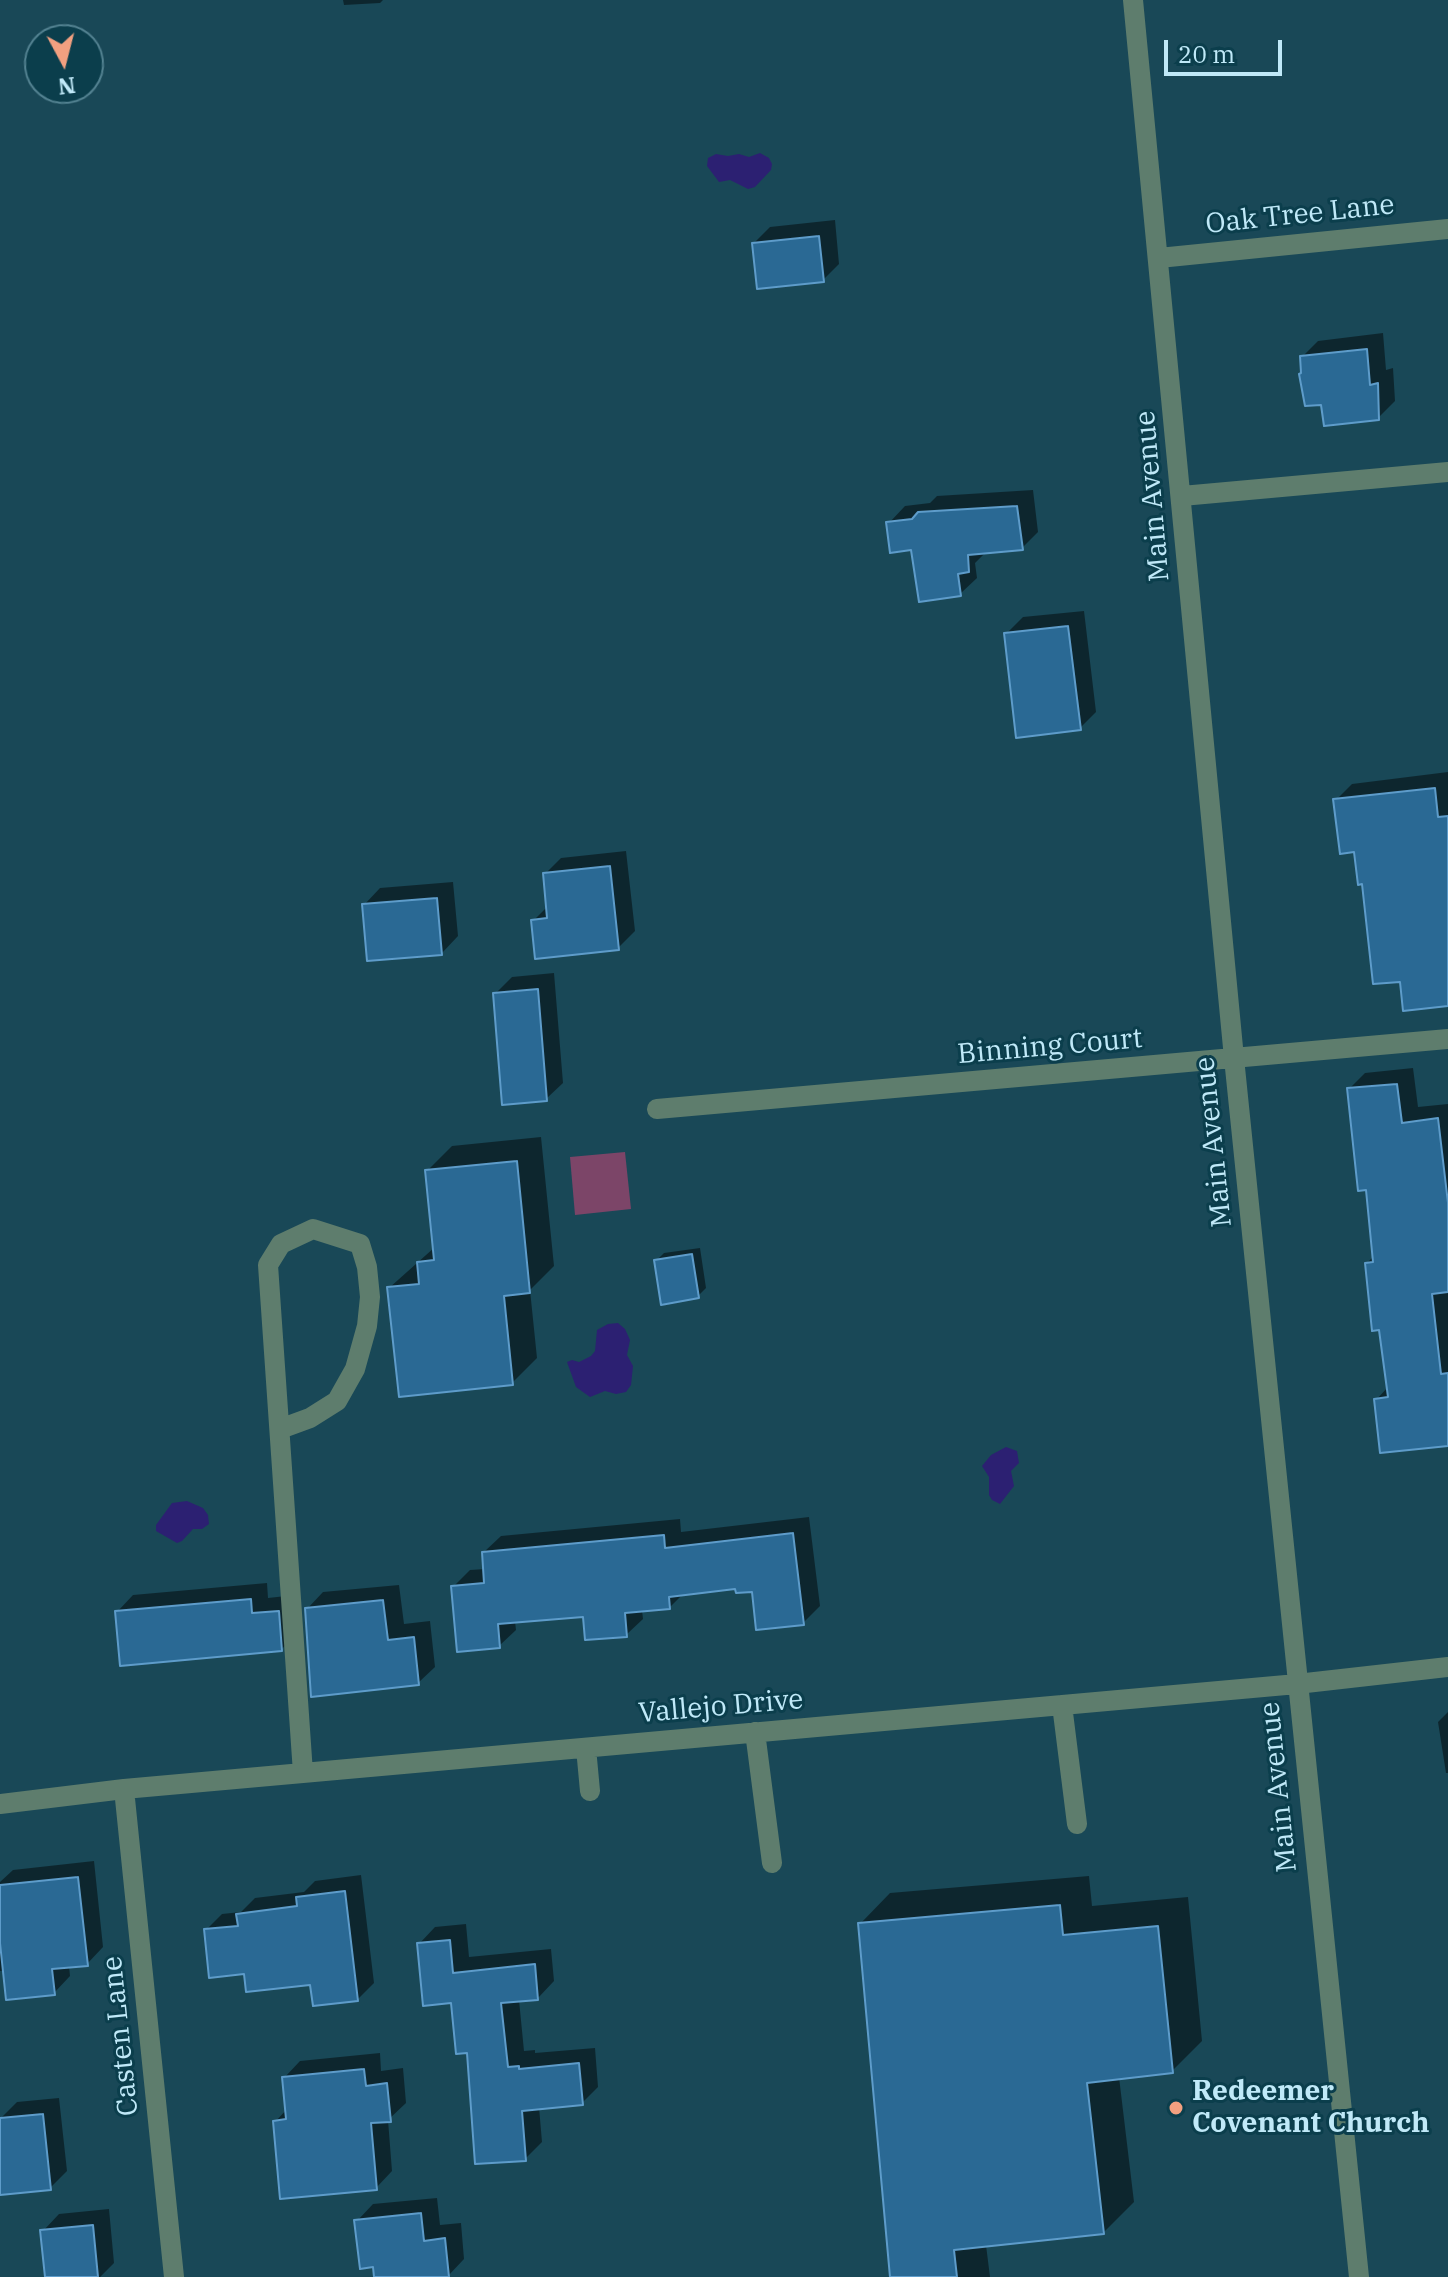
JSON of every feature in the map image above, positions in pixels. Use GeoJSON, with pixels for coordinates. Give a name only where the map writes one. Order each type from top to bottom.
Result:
{"type":"FeatureCollection","features":[{"type":"Feature","properties":{"kind":"street","name":"Main Avenue"},"geometry":{"type":"LineString","coordinates":[[1133,0],[1234,1058],[1359,2277]]}},
{"type":"Feature","properties":{"kind":"street","name":"Oak Tree Lane"},"geometry":{"type":"LineString","coordinates":[[1159,258],[1448,229]]}},
{"type":"Feature","properties":{"kind":"street"},"geometry":{"type":"LineString","coordinates":[[1182,496],[1448,472]]}},
{"type":"Feature","properties":{"kind":"street","name":"Binning Court"},"geometry":{"type":"LineString","coordinates":[[657,1109],[1448,1039]]}},
{"type":"Feature","properties":{"kind":"street"},"geometry":{"type":"LineString","coordinates":[[280,1429],[310,1418],[337,1401],[355,1369],[367,1326],[370,1297],[367,1267],[360,1244],[313,1229],[281,1244],[268,1265],[303,1773]]}},
{"type":"Feature","properties":{"kind":"street","name":"Vallejo Drive"},"geometry":{"type":"LineString","coordinates":[[0,1804],[124,1789],[1297,1684],[1448,1667]]}},
{"type":"Feature","properties":{"kind":"street"},"geometry":{"type":"LineString","coordinates":[[1062,1705],[1077,1824]]}},
{"type":"Feature","properties":{"kind":"street"},"geometry":{"type":"LineString","coordinates":[[755,1732],[772,1863]]}},
{"type":"Feature","properties":{"kind":"street"},"geometry":{"type":"LineString","coordinates":[[586,1748],[590,1791]]}},
{"type":"Feature","properties":{"kind":"street","name":"Casten Lane"},"geometry":{"type":"LineString","coordinates":[[124,1789],[174,2277]]}},
{"type":"Feature","properties":{"kind":"shaded area"},"geometry":{"type":"Polygon","coordinates":[[[760,153],[769,158],[771,170],[755,187],[748,189],[730,180],[719,182],[707,166],[708,158],[716,154],[749,157],[760,153]]]}},
{"type":"Feature","properties":{"kind":"shaded area"},"geometry":{"type":"Polygon","coordinates":[[[625,1152],[631,1209],[575,1215],[570,1157],[625,1152]]]}},
{"type":"Feature","properties":{"kind":"shaded area"},"geometry":{"type":"Polygon","coordinates":[[[618,1323],[630,1340],[627,1355],[633,1366],[631,1385],[626,1392],[616,1394],[605,1391],[590,1397],[576,1387],[567,1362],[579,1362],[591,1356],[595,1351],[597,1330],[618,1323]]]}},
{"type":"Feature","properties":{"kind":"shaded area"},"geometry":{"type":"Polygon","coordinates":[[[1006,1447],[1017,1451],[1019,1463],[1011,1471],[1014,1486],[1000,1504],[989,1495],[989,1477],[982,1466],[991,1455],[1006,1447]]]}},
{"type":"Feature","properties":{"kind":"shaded area"},"geometry":{"type":"Polygon","coordinates":[[[187,1501],[203,1508],[209,1524],[202,1529],[193,1529],[177,1543],[156,1531],[156,1525],[172,1503],[187,1501]]]}},
{"type":"Feature","properties":{"kind":"building"},"geometry":{"type":"Polygon","coordinates":[[[819,236],[824,282],[757,289],[752,243],[819,236]]]}},
{"type":"Feature","properties":{"kind":"building"},"geometry":{"type":"Polygon","coordinates":[[[1367,349],[1370,385],[1378,383],[1379,420],[1324,426],[1321,405],[1305,406],[1299,374],[1300,356],[1367,349]]]}},
{"type":"Feature","properties":{"kind":"building"},"geometry":{"type":"Polygon","coordinates":[[[1017,506],[1023,550],[968,555],[969,572],[958,574],[961,596],[919,602],[911,550],[890,553],[886,522],[912,519],[918,512],[1017,506]]]}},
{"type":"Feature","properties":{"kind":"building"},"geometry":{"type":"Polygon","coordinates":[[[1068,626],[1081,730],[1016,738],[1004,633],[1068,626]]]}},
{"type":"Feature","properties":{"kind":"building"},"geometry":{"type":"Polygon","coordinates":[[[1435,788],[1438,817],[1448,816],[1448,1006],[1403,1011],[1400,982],[1373,984],[1362,884],[1358,885],[1354,852],[1340,854],[1333,799],[1435,788]]]}},
{"type":"Feature","properties":{"kind":"building"},"geometry":{"type":"Polygon","coordinates":[[[610,866],[619,950],[535,959],[531,920],[547,918],[543,873],[610,866]]]}},
{"type":"Feature","properties":{"kind":"building"},"geometry":{"type":"Polygon","coordinates":[[[437,898],[442,955],[367,961],[362,904],[437,898]]]}},
{"type":"Feature","properties":{"kind":"building"},"geometry":{"type":"Polygon","coordinates":[[[538,989],[547,1101],[502,1105],[493,993],[538,989]]]}},
{"type":"Feature","properties":{"kind":"building"},"geometry":{"type":"Polygon","coordinates":[[[1397,1084],[1402,1123],[1438,1118],[1448,1203],[1448,1292],[1432,1294],[1441,1374],[1448,1373],[1448,1446],[1380,1453],[1374,1399],[1388,1397],[1379,1330],[1372,1331],[1365,1263],[1373,1262],[1366,1190],[1358,1191],[1347,1088],[1397,1084]]]}},
{"type":"Feature","properties":{"kind":"building"},"geometry":{"type":"Polygon","coordinates":[[[517,1161],[530,1293],[504,1296],[513,1385],[399,1397],[387,1287],[419,1284],[417,1262],[434,1260],[425,1170],[517,1161]]]}},
{"type":"Feature","properties":{"kind":"building"},"geometry":{"type":"Polygon","coordinates":[[[692,1254],[699,1298],[661,1305],[654,1260],[692,1254]]]}},
{"type":"Feature","properties":{"kind":"building"},"geometry":{"type":"Polygon","coordinates":[[[793,1533],[804,1625],[756,1630],[752,1592],[736,1593],[735,1589],[669,1597],[670,1609],[625,1613],[627,1637],[585,1640],[583,1617],[498,1624],[500,1648],[457,1652],[451,1586],[484,1583],[482,1552],[664,1535],[665,1548],[793,1533]]]}},
{"type":"Feature","properties":{"kind":"building"},"geometry":{"type":"Polygon","coordinates":[[[251,1599],[252,1613],[279,1611],[282,1651],[120,1666],[115,1611],[251,1599]]]}},
{"type":"Feature","properties":{"kind":"building"},"geometry":{"type":"Polygon","coordinates":[[[383,1600],[388,1640],[414,1637],[419,1685],[311,1697],[305,1608],[383,1600]]]}},
{"type":"Feature","properties":{"kind":"building"},"geometry":{"type":"Polygon","coordinates":[[[78,1877],[88,1966],[52,1969],[55,1995],[6,2000],[0,1943],[0,1885],[78,1877]]]}},
{"type":"Feature","properties":{"kind":"building"},"geometry":{"type":"Polygon","coordinates":[[[345,1891],[358,2001],[313,2006],[310,1985],[246,1992],[244,1974],[209,1978],[204,1929],[238,1926],[236,1914],[297,1906],[296,1897],[345,1891]]]}},
{"type":"Feature","properties":{"kind":"building"},"geometry":{"type":"Polygon","coordinates":[[[1060,1905],[1063,1935],[1158,1926],[1173,2073],[1087,2083],[1104,2234],[954,2250],[957,2277],[890,2277],[858,1923],[1060,1905]]]}},
{"type":"Feature","properties":{"kind":"building"},"geometry":{"type":"Polygon","coordinates":[[[450,1940],[453,1973],[535,1964],[538,2000],[501,2003],[508,2067],[519,2066],[519,2069],[579,2063],[583,2105],[522,2111],[526,2161],[475,2164],[467,2053],[456,2054],[451,2003],[423,2006],[417,1943],[450,1940]]]}},
{"type":"Feature","properties":{"kind":"building"},"geometry":{"type":"Polygon","coordinates":[[[364,2069],[366,2086],[387,2083],[391,2122],[371,2123],[377,2190],[280,2199],[273,2121],[286,2119],[282,2077],[364,2069]]]}},
{"type":"Feature","properties":{"kind":"building"},"geometry":{"type":"Polygon","coordinates":[[[43,2114],[51,2190],[0,2195],[0,2118],[43,2114]]]}},
{"type":"Feature","properties":{"kind":"building"},"geometry":{"type":"Polygon","coordinates":[[[421,2213],[424,2241],[445,2238],[449,2277],[374,2277],[373,2267],[360,2269],[354,2220],[421,2213]]]}},
{"type":"Feature","properties":{"kind":"building"},"geometry":{"type":"Polygon","coordinates":[[[93,2225],[98,2277],[45,2277],[40,2230],[93,2225]]]}},
{"type":"Feature","properties":{"kind":"place","name":"Redeemer Covenant Church"},"geometry":{"type":"Point","coordinates":[1176,2108]}}]}
